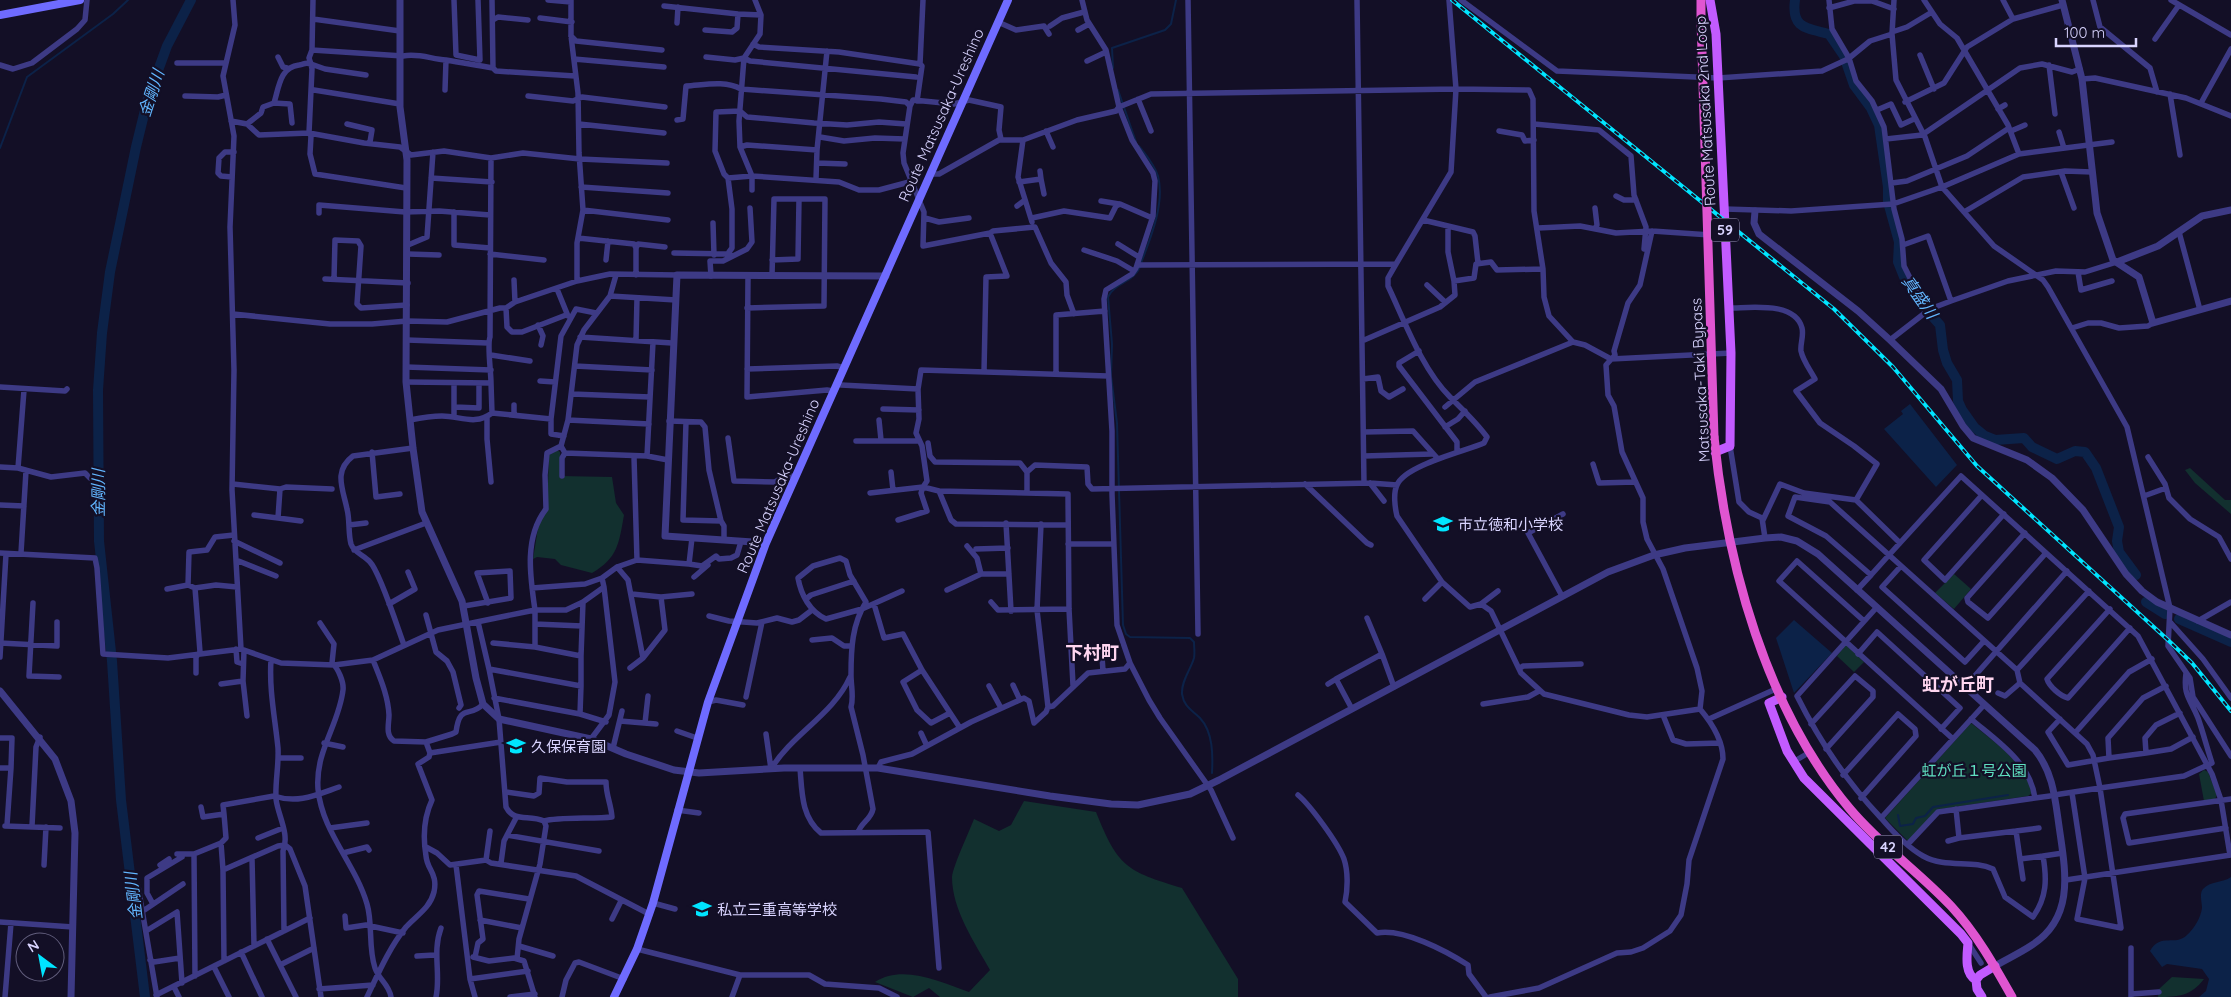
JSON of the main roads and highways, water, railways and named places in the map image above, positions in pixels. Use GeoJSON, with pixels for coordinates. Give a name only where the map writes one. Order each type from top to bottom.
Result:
{"type":"FeatureCollection","features":[{"type":"Feature","properties":{"kind":"highway","name":"Matsusaka-Taki Bypass"},"geometry":{"type":"LineString","coordinates":[[1701,0],[1715,452],[1729,543],[1745,604],[1782,697],[1823,776],[1851,811],[1955,911],[1976,936],[2012,997]]}},
{"type":"Feature","properties":{"kind":"main road"},"geometry":{"type":"LineString","coordinates":[[0,15],[80,0]]}},
{"type":"Feature","properties":{"kind":"main road","name":"Route Matsusaka-Ureshino"},"geometry":{"type":"LineString","coordinates":[[614,997],[637,949],[653,903],[708,702],[766,543],[1008,0]]}},
{"type":"Feature","properties":{"kind":"main road","name":"Route Matsusaka 2nd Loop"},"geometry":{"type":"LineString","coordinates":[[1710,0],[1716,34],[1731,353],[1730,446],[1715,452]]}},
{"type":"Feature","properties":{"kind":"main road"},"geometry":{"type":"LineString","coordinates":[[1782,697],[1769,703],[1793,762],[1804,778],[1968,943],[1967,961],[1970,974],[1976,980],[1977,989],[1982,997]]}},
{"type":"Feature","properties":{"kind":"main road"},"geometry":{"type":"LineString","coordinates":[[1976,980],[1980,975],[1995,966]]}},
{"type":"Feature","properties":{"kind":"water"},"geometry":{"type":"Polygon","coordinates":[[[1910,404],[1957,465],[1936,487],[1884,429],[1903,414],[1901,411],[1910,404]]]}},
{"type":"Feature","properties":{"kind":"water"},"geometry":{"type":"Polygon","coordinates":[[[1794,620],[1832,653],[1794,693],[1776,638],[1794,620]]]}},
{"type":"Feature","properties":{"kind":"water"},"geometry":{"type":"Polygon","coordinates":[[[2231,877],[2231,997],[2199,997],[2206,991],[2209,979],[2202,969],[2167,964],[2162,967],[2150,951],[2159,942],[2178,940],[2187,935],[2195,926],[2200,915],[2202,908],[2201,893],[2203,889],[2206,886],[2231,877]]]}},
{"type":"Feature","properties":{"kind":"waterway"},"geometry":{"type":"LineString","coordinates":[[0,148],[27,77],[113,14],[128,0]]}},
{"type":"Feature","properties":{"kind":"waterway","name":"金剛川"},"geometry":{"type":"LineString","coordinates":[[145,997],[121,800],[112,661],[99,541],[98,390],[102,333],[110,272],[136,147],[148,98],[167,46],[191,0]]}},
{"type":"Feature","properties":{"kind":"waterway"},"geometry":{"type":"LineString","coordinates":[[1113,68],[1112,48],[1165,30],[1171,24],[1176,0]]}},
{"type":"Feature","properties":{"kind":"waterway","name":"真盛川"},"geometry":{"type":"LineString","coordinates":[[1795,0],[1794,10],[1798,22],[1802,26],[1829,34],[1844,56],[1854,85],[1871,108],[1879,125],[1888,187],[1888,202],[1899,242],[1898,262],[1904,277],[1923,306],[1940,325],[1943,350],[1947,363],[1957,380],[1958,401],[1962,410],[1974,427],[1985,436],[1995,440],[2024,438],[2032,447],[2057,459],[2075,451],[2085,452],[2096,468],[2119,527],[2117,541],[2119,552],[2136,575]]}},
{"type":"Feature","properties":{"kind":"waterway"},"geometry":{"type":"LineString","coordinates":[[1118,90],[1136,142]]}},
{"type":"Feature","properties":{"kind":"waterway"},"geometry":{"type":"LineString","coordinates":[[1139,146],[1150,160],[1158,176],[1160,186],[1156,220],[1141,263]]}},
{"type":"Feature","properties":{"kind":"waterway"},"geometry":{"type":"LineString","coordinates":[[1140,267],[1133,276],[1111,292],[1108,297],[1112,344],[1111,376],[1117,423],[1123,625],[1126,634],[1130,637],[1190,638],[1194,642],[1194,658],[1185,680],[1182,694],[1186,705],[1200,718],[1208,730],[1212,751],[1212,773]]}},
{"type":"Feature","properties":{"kind":"waterway","name":"真盛川"},"geometry":{"type":"LineString","coordinates":[[2146,602],[2165,614]]}},
{"type":"Feature","properties":{"kind":"waterway","name":"真盛川"},"geometry":{"type":"LineString","coordinates":[[2179,619],[2231,642]]}},
{"type":"Feature","properties":{"kind":"waterway"},"geometry":{"type":"LineString","coordinates":[[1898,815],[1900,826],[1913,824],[1916,818],[1925,816],[1933,807],[2008,795]]}},
{"type":"Feature","properties":{"kind":"railway"},"geometry":{"type":"LineString","coordinates":[[1452,0],[1834,309],[1893,367],[1977,466],[2192,663],[2231,711]]}},
{"type":"Feature","properties":{"kind":"place","name":"市立徳和小学校"},"geometry":{"type":"Point","coordinates":[1443,524]}},
{"type":"Feature","properties":{"kind":"place","name":"久保保育園"},"geometry":{"type":"Point","coordinates":[516,746]}},
{"type":"Feature","properties":{"kind":"place","name":"私立三重高等学校"},"geometry":{"type":"Point","coordinates":[702,909]}},
{"type":"Feature","properties":{"kind":"district","name":"下村町"},"geometry":{"type":"Point","coordinates":[1092,652]}},
{"type":"Feature","properties":{"kind":"district","name":"虹が丘町"},"geometry":{"type":"Point","coordinates":[1958,684]}},
{"type":"Feature","properties":{"kind":"park label","name":"虹が丘１号公園"},"geometry":{"type":"Point","coordinates":[1974,770]}}]}
